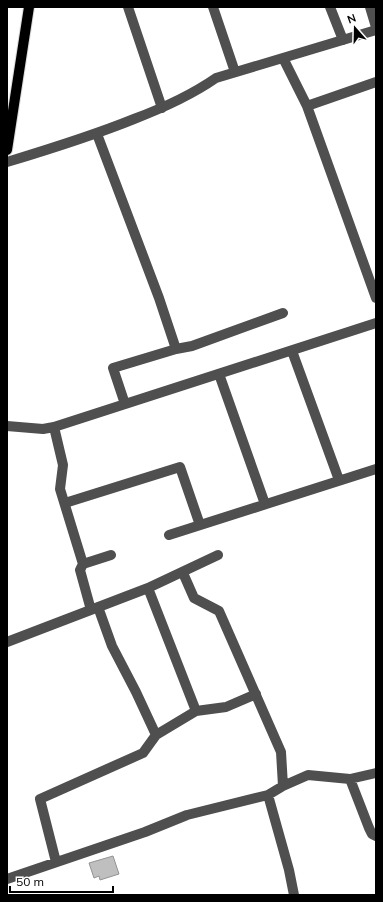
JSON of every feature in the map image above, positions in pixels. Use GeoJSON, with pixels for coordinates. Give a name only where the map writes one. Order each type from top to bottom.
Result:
{"type":"FeatureCollection","features":[{"type":"Feature","properties":{"kind":"main road"},"geometry":{"type":"LineString","coordinates":[[7,150],[28,7]]}},
{"type":"Feature","properties":{"kind":"street"},"geometry":{"type":"LineString","coordinates":[[128,7],[162,108]]}},
{"type":"Feature","properties":{"kind":"street"},"geometry":{"type":"LineString","coordinates":[[213,7],[235,72]]}},
{"type":"Feature","properties":{"kind":"street"},"geometry":{"type":"LineString","coordinates":[[330,7],[343,40]]}},
{"type":"Feature","properties":{"kind":"street"},"geometry":{"type":"LineString","coordinates":[[7,162],[97,134],[162,108],[197,91],[216,78],[343,40],[376,28],[370,7]]}},
{"type":"Feature","properties":{"kind":"street"},"geometry":{"type":"LineString","coordinates":[[283,58],[307,106],[376,298]]}},
{"type":"Feature","properties":{"kind":"street"},"geometry":{"type":"LineString","coordinates":[[307,106],[376,82]]}},
{"type":"Feature","properties":{"kind":"street"},"geometry":{"type":"LineString","coordinates":[[97,134],[159,298],[176,349]]}},
{"type":"Feature","properties":{"kind":"street"},"geometry":{"type":"LineString","coordinates":[[125,404],[113,368],[176,349],[192,346],[283,313]]}},
{"type":"Feature","properties":{"kind":"street"},"geometry":{"type":"LineString","coordinates":[[7,426],[43,429],[54,427],[376,323]]}},
{"type":"Feature","properties":{"kind":"street"},"geometry":{"type":"LineString","coordinates":[[292,350],[339,480]]}},
{"type":"Feature","properties":{"kind":"street"},"geometry":{"type":"LineString","coordinates":[[220,374],[265,504]]}},
{"type":"Feature","properties":{"kind":"street"},"geometry":{"type":"LineString","coordinates":[[54,427],[63,465],[60,489],[83,564],[80,570],[112,646],[156,735]]}},
{"type":"Feature","properties":{"kind":"street"},"geometry":{"type":"LineString","coordinates":[[65,503],[180,467],[200,525]]}},
{"type":"Feature","properties":{"kind":"street"},"geometry":{"type":"LineString","coordinates":[[169,535],[376,469]]}},
{"type":"Feature","properties":{"kind":"street"},"geometry":{"type":"LineString","coordinates":[[83,564],[111,555]]}},
{"type":"Feature","properties":{"kind":"street"},"geometry":{"type":"LineString","coordinates":[[7,642],[148,588],[183,573],[218,555]]}},
{"type":"Feature","properties":{"kind":"street"},"geometry":{"type":"LineString","coordinates":[[183,573],[194,598],[219,611],[281,752],[283,786]]}},
{"type":"Feature","properties":{"kind":"street"},"geometry":{"type":"LineString","coordinates":[[148,588],[196,711]]}},
{"type":"Feature","properties":{"kind":"street"},"geometry":{"type":"LineString","coordinates":[[56,862],[40,799],[143,753],[156,735],[196,711],[226,707],[256,694]]}},
{"type":"Feature","properties":{"kind":"street"},"geometry":{"type":"LineString","coordinates":[[7,879],[144,832],[187,815],[268,795],[283,786],[308,775],[350,779],[376,773]]}},
{"type":"Feature","properties":{"kind":"street"},"geometry":{"type":"LineString","coordinates":[[350,779],[369,828],[372,834],[376,836]]}},
{"type":"Feature","properties":{"kind":"street"},"geometry":{"type":"LineString","coordinates":[[268,795],[289,870],[294,895]]}},
{"type":"Feature","properties":{"kind":"building"},"geometry":{"type":"Polygon","coordinates":[[[113,856],[119,874],[100,880],[99,876],[94,878],[89,863],[113,856]]]}}]}
